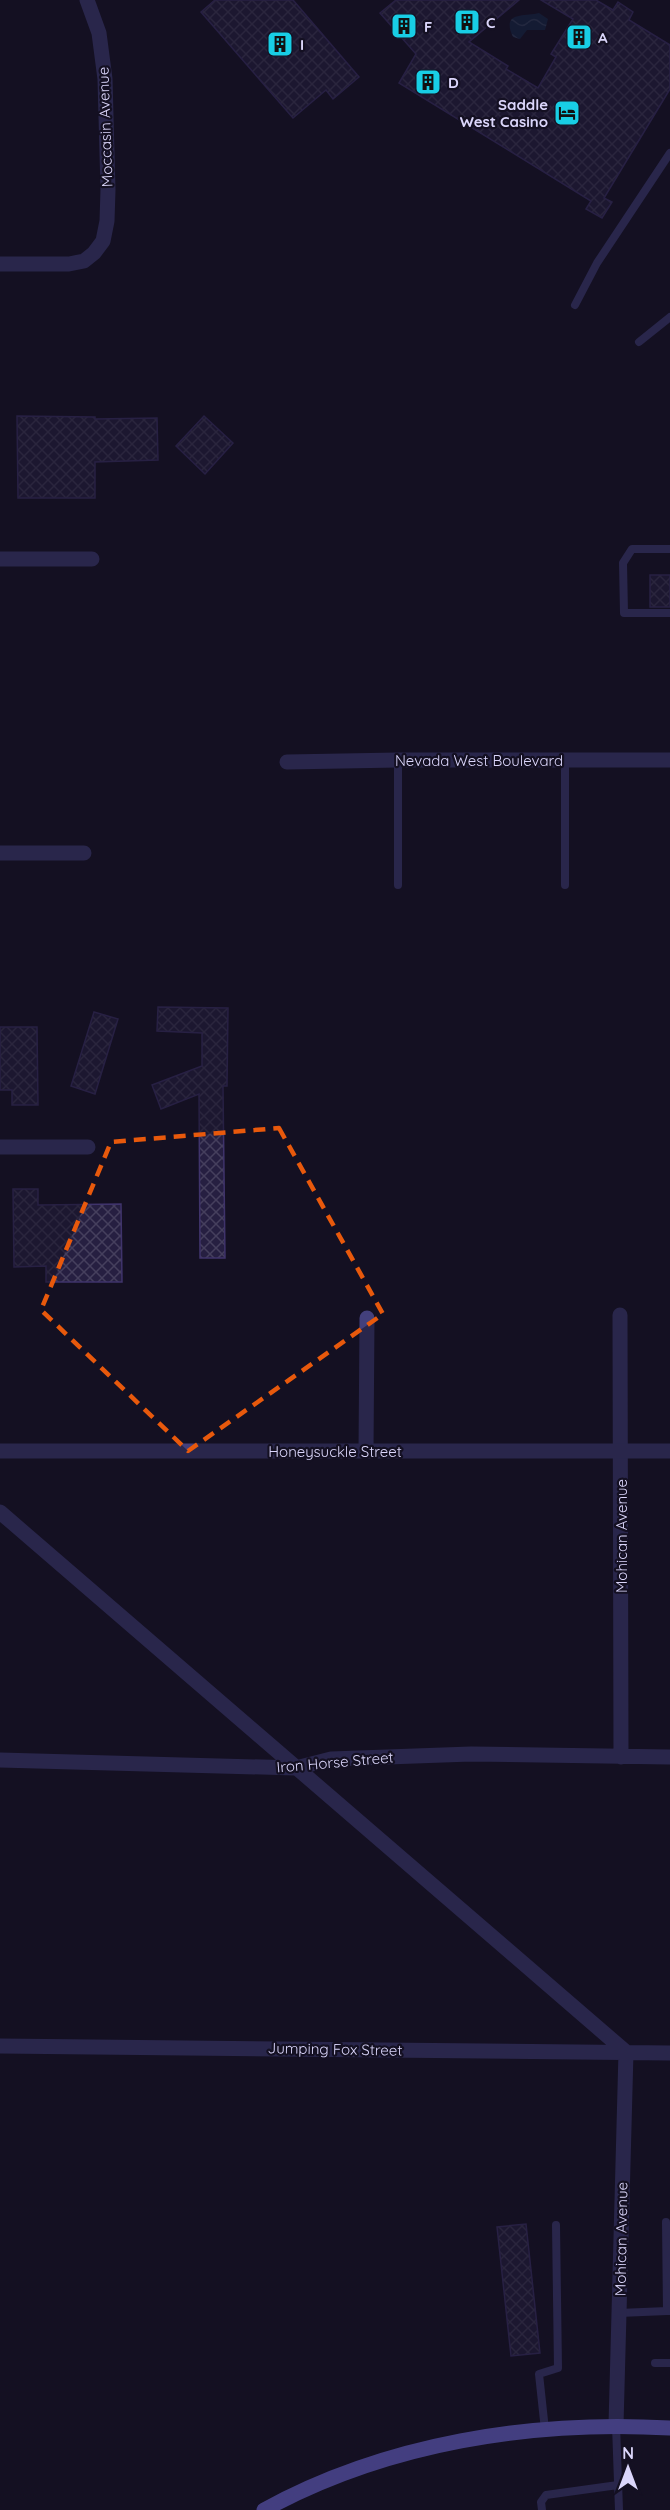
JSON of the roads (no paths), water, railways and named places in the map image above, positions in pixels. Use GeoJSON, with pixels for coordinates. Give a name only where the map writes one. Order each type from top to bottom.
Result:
{"type":"FeatureCollection","features":[{"type":"Feature","properties":{"kind":"main road"},"geometry":{"type":"LineString","coordinates":[[264,2510],[330,2480],[377,2462],[453,2442],[545,2430],[616,2425],[670,2428]]}},
{"type":"Feature","properties":{"kind":"street","name":"Moccasin Avenue"},"geometry":{"type":"LineString","coordinates":[[0,264],[69,264],[84,261],[103,242],[107,221],[106,90],[99,33],[87,0]]}},
{"type":"Feature","properties":{"kind":"street"},"geometry":{"type":"LineString","coordinates":[[0,559],[93,559]]}},
{"type":"Feature","properties":{"kind":"street","name":"Nevada West Boulevard"},"geometry":{"type":"LineString","coordinates":[[287,762],[670,760]]}},
{"type":"Feature","properties":{"kind":"street"},"geometry":{"type":"LineString","coordinates":[[0,853],[84,853]]}},
{"type":"Feature","properties":{"kind":"street"},"geometry":{"type":"LineString","coordinates":[[0,1148],[88,1147]]}},
{"type":"Feature","properties":{"kind":"street","name":"Mohican Avenue"},"geometry":{"type":"LineString","coordinates":[[620,1315],[621,1756]]}},
{"type":"Feature","properties":{"kind":"street"},"geometry":{"type":"LineString","coordinates":[[366,1451],[367,1318]]}},
{"type":"Feature","properties":{"kind":"street","name":"Honeysuckle Street"},"geometry":{"type":"LineString","coordinates":[[0,1451],[670,1451]]}},
{"type":"Feature","properties":{"kind":"street"},"geometry":{"type":"LineString","coordinates":[[0,1512],[626,2052]]}},
{"type":"Feature","properties":{"kind":"street","name":"Iron Horse Street"},"geometry":{"type":"LineString","coordinates":[[0,1760],[296,1768],[331,1759],[396,1756],[471,1754],[670,1757]]}},
{"type":"Feature","properties":{"kind":"street","name":"Jumping Fox Street"},"geometry":{"type":"LineString","coordinates":[[0,2046],[670,2053]]}},
{"type":"Feature","properties":{"kind":"street","name":"Mohican Avenue"},"geometry":{"type":"LineString","coordinates":[[616,2425],[626,2052]]}},
{"type":"Feature","properties":{"kind":"lane"},"geometry":{"type":"LineString","coordinates":[[575,305],[597,263],[670,153]]}},
{"type":"Feature","properties":{"kind":"lane"},"geometry":{"type":"LineString","coordinates":[[639,342],[670,317]]}},
{"type":"Feature","properties":{"kind":"lane"},"geometry":{"type":"LineString","coordinates":[[670,549],[632,549],[623,563],[624,613],[670,613]]}},
{"type":"Feature","properties":{"kind":"lane"},"geometry":{"type":"LineString","coordinates":[[398,760],[398,885]]}},
{"type":"Feature","properties":{"kind":"lane"},"geometry":{"type":"LineString","coordinates":[[566,760],[566,885]]}},
{"type":"Feature","properties":{"kind":"lane"},"geometry":{"type":"LineString","coordinates":[[619,2313],[669,2311],[666,2222]]}},
{"type":"Feature","properties":{"kind":"lane"},"geometry":{"type":"LineString","coordinates":[[545,2430],[538,2374],[558,2368],[555,2225]]}},
{"type":"Feature","properties":{"kind":"lane"},"geometry":{"type":"LineString","coordinates":[[655,2363],[670,2362]]}},
{"type":"Feature","properties":{"kind":"lane"},"geometry":{"type":"LineString","coordinates":[[616,2425],[619,2510]]}},
{"type":"Feature","properties":{"kind":"lane"},"geometry":{"type":"LineString","coordinates":[[542,2510],[542,2502],[546,2495],[618,2485]]}},
{"type":"Feature","properties":{"kind":"water"},"geometry":{"type":"Polygon","coordinates":[[[539,13],[548,19],[545,30],[527,30],[520,39],[513,37],[510,29],[512,19],[521,15],[539,13]]]}},
{"type":"Feature","properties":{"kind":"place","name":"C"},"geometry":{"type":"Point","coordinates":[467,22]}},
{"type":"Feature","properties":{"kind":"place","name":"F"},"geometry":{"type":"Point","coordinates":[404,26]}},
{"type":"Feature","properties":{"kind":"place","name":"A"},"geometry":{"type":"Point","coordinates":[579,37]}},
{"type":"Feature","properties":{"kind":"place","name":"I"},"geometry":{"type":"Point","coordinates":[280,44]}},
{"type":"Feature","properties":{"kind":"place","name":"D"},"geometry":{"type":"Point","coordinates":[428,82]}},
{"type":"Feature","properties":{"kind":"place","name":"Saddle West Casino"},"geometry":{"type":"Point","coordinates":[567,113]}}]}
